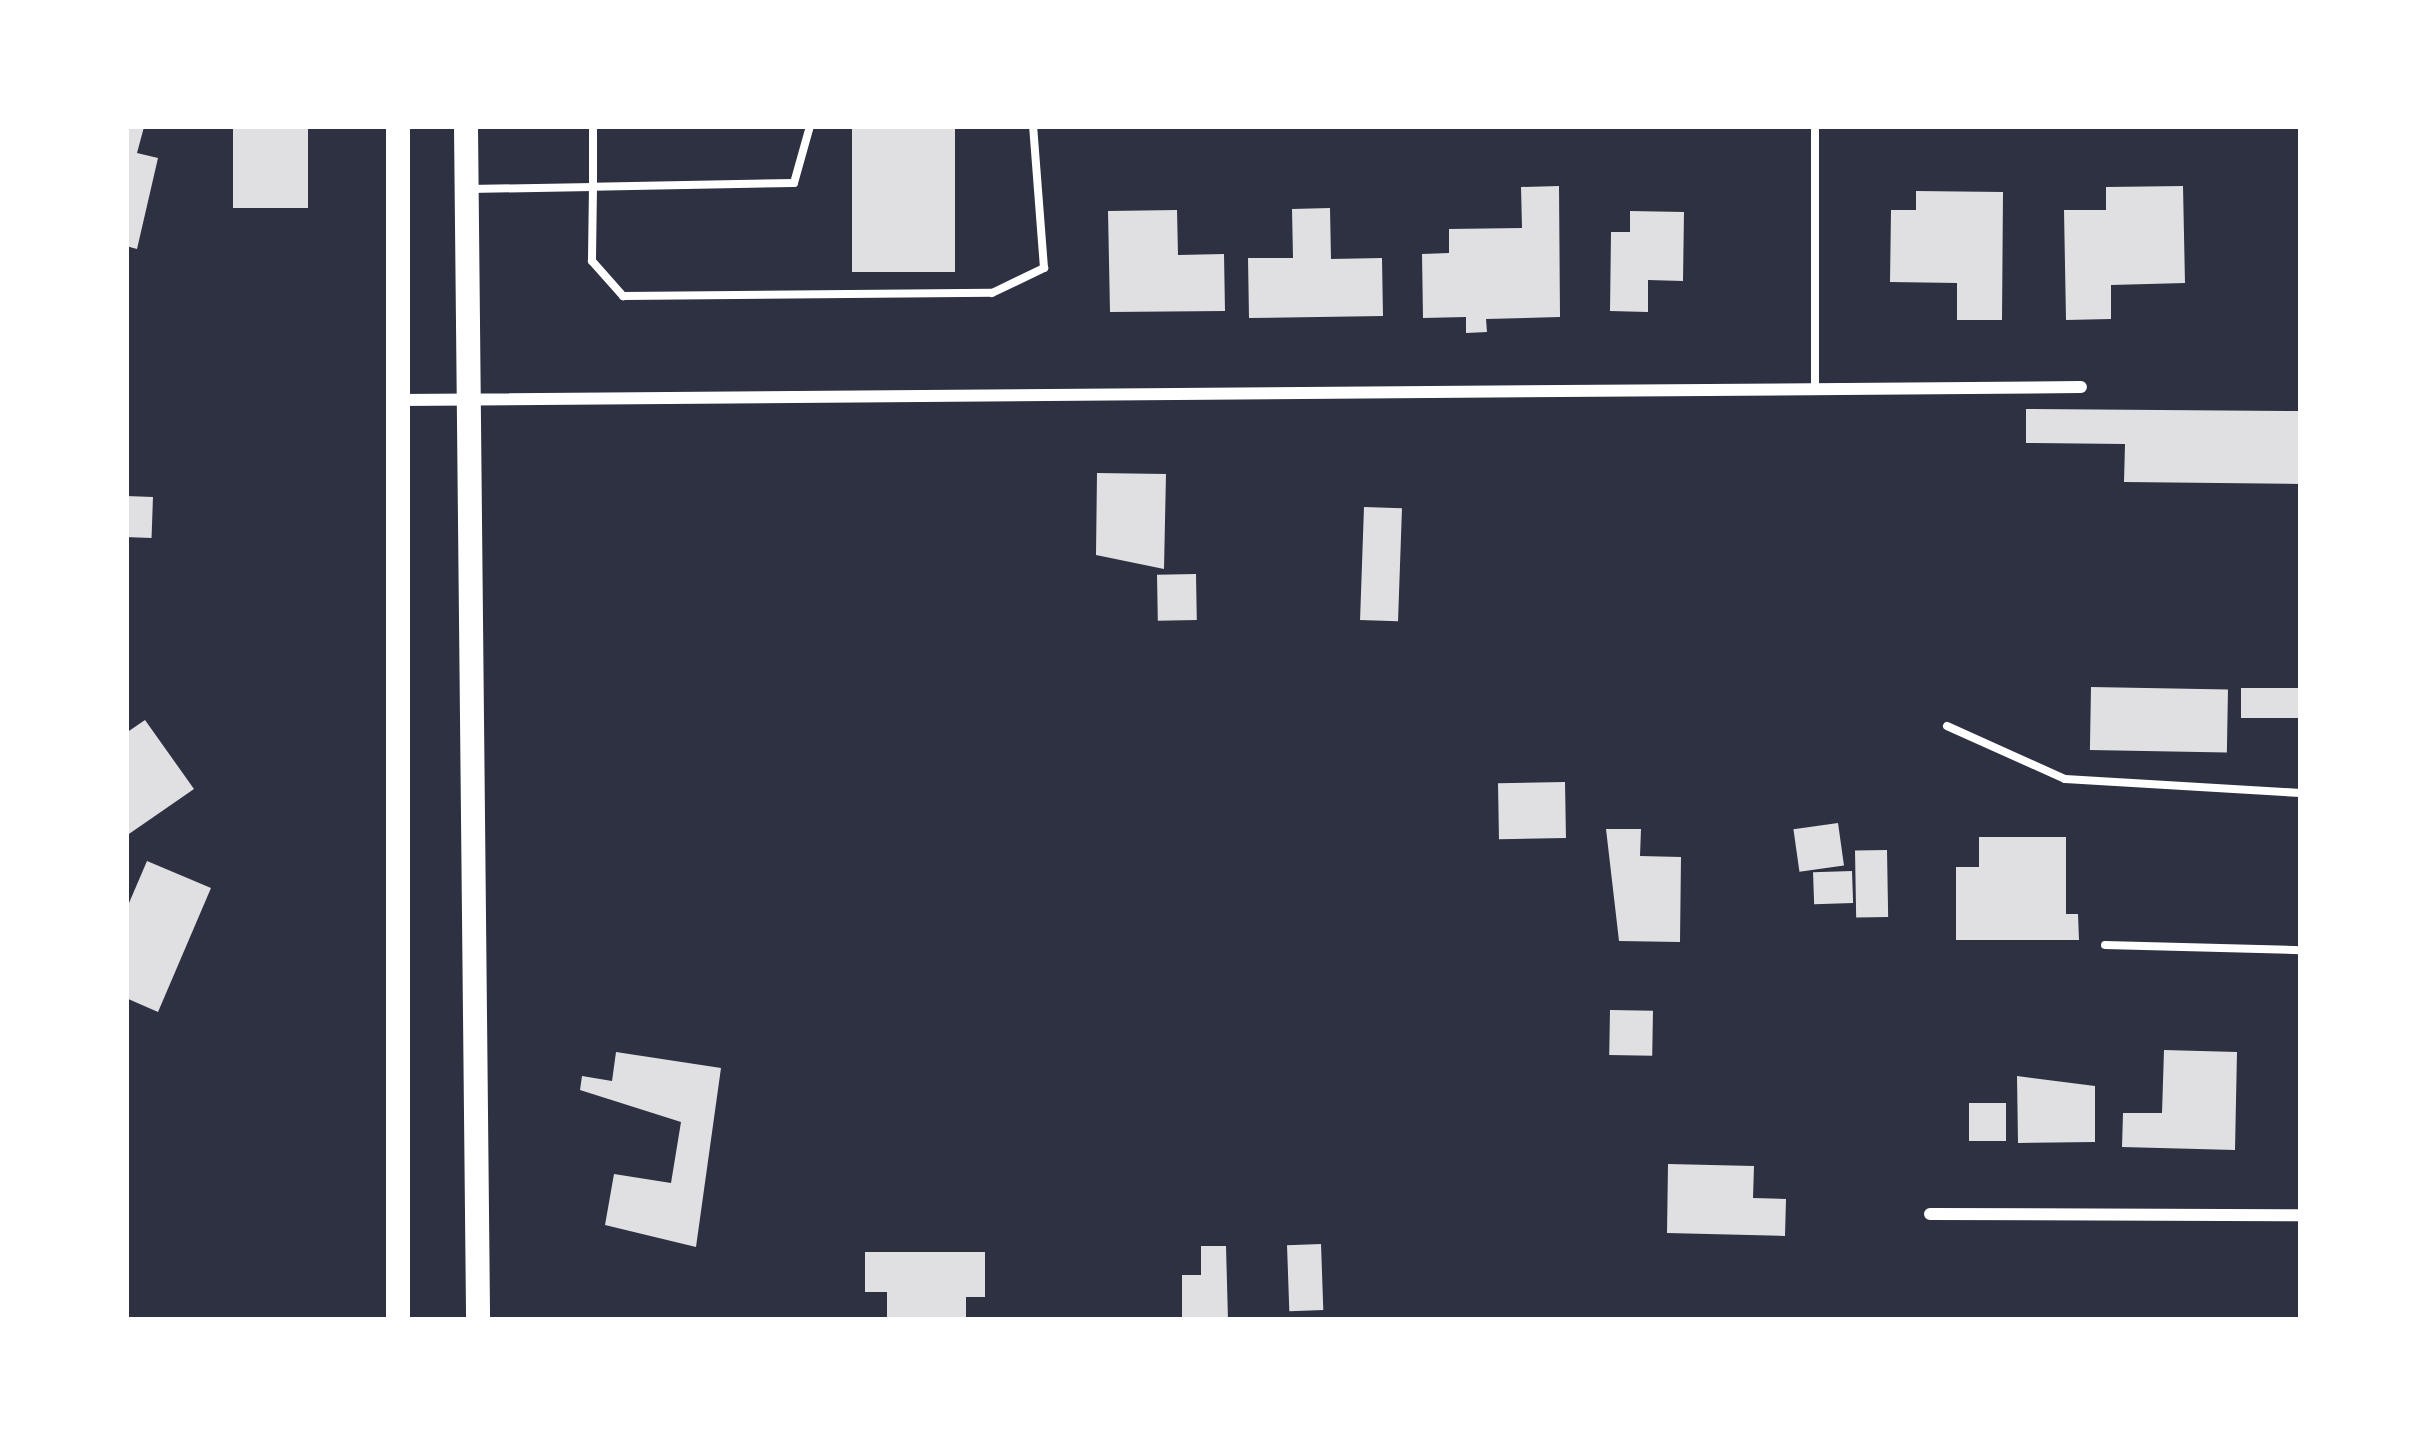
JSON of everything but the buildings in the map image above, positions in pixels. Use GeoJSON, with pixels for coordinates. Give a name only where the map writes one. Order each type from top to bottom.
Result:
{"type":"FeatureCollection","features":[{"type":"Feature","properties":{"kind":"main road"},"geometry":{"type":"LineString","coordinates":[[398,126],[398,1320]]}},
{"type":"Feature","properties":{"kind":"main road"},"geometry":{"type":"LineString","coordinates":[[466,126],[478,1320]]}},
{"type":"Feature","properties":{"kind":"street"},"geometry":{"type":"LineString","coordinates":[[399,400],[2081,387]]}},
{"type":"Feature","properties":{"kind":"street"},"geometry":{"type":"LineString","coordinates":[[1930,1214],[2301,1215]]}},
{"type":"Feature","properties":{"kind":"lane"},"geometry":{"type":"LineString","coordinates":[[593,126],[592,261],[623,296],[992,293],[1044,268],[1033,126]]}},
{"type":"Feature","properties":{"kind":"lane"},"geometry":{"type":"LineString","coordinates":[[467,189],[794,183],[810,126]]}},
{"type":"Feature","properties":{"kind":"lane"},"geometry":{"type":"LineString","coordinates":[[1815,126],[1815,388]]}},
{"type":"Feature","properties":{"kind":"lane"},"geometry":{"type":"LineString","coordinates":[[1947,726],[2066,779],[2301,794]]}},
{"type":"Feature","properties":{"kind":"lane"},"geometry":{"type":"LineString","coordinates":[[2105,945],[2301,950]]}}]}
